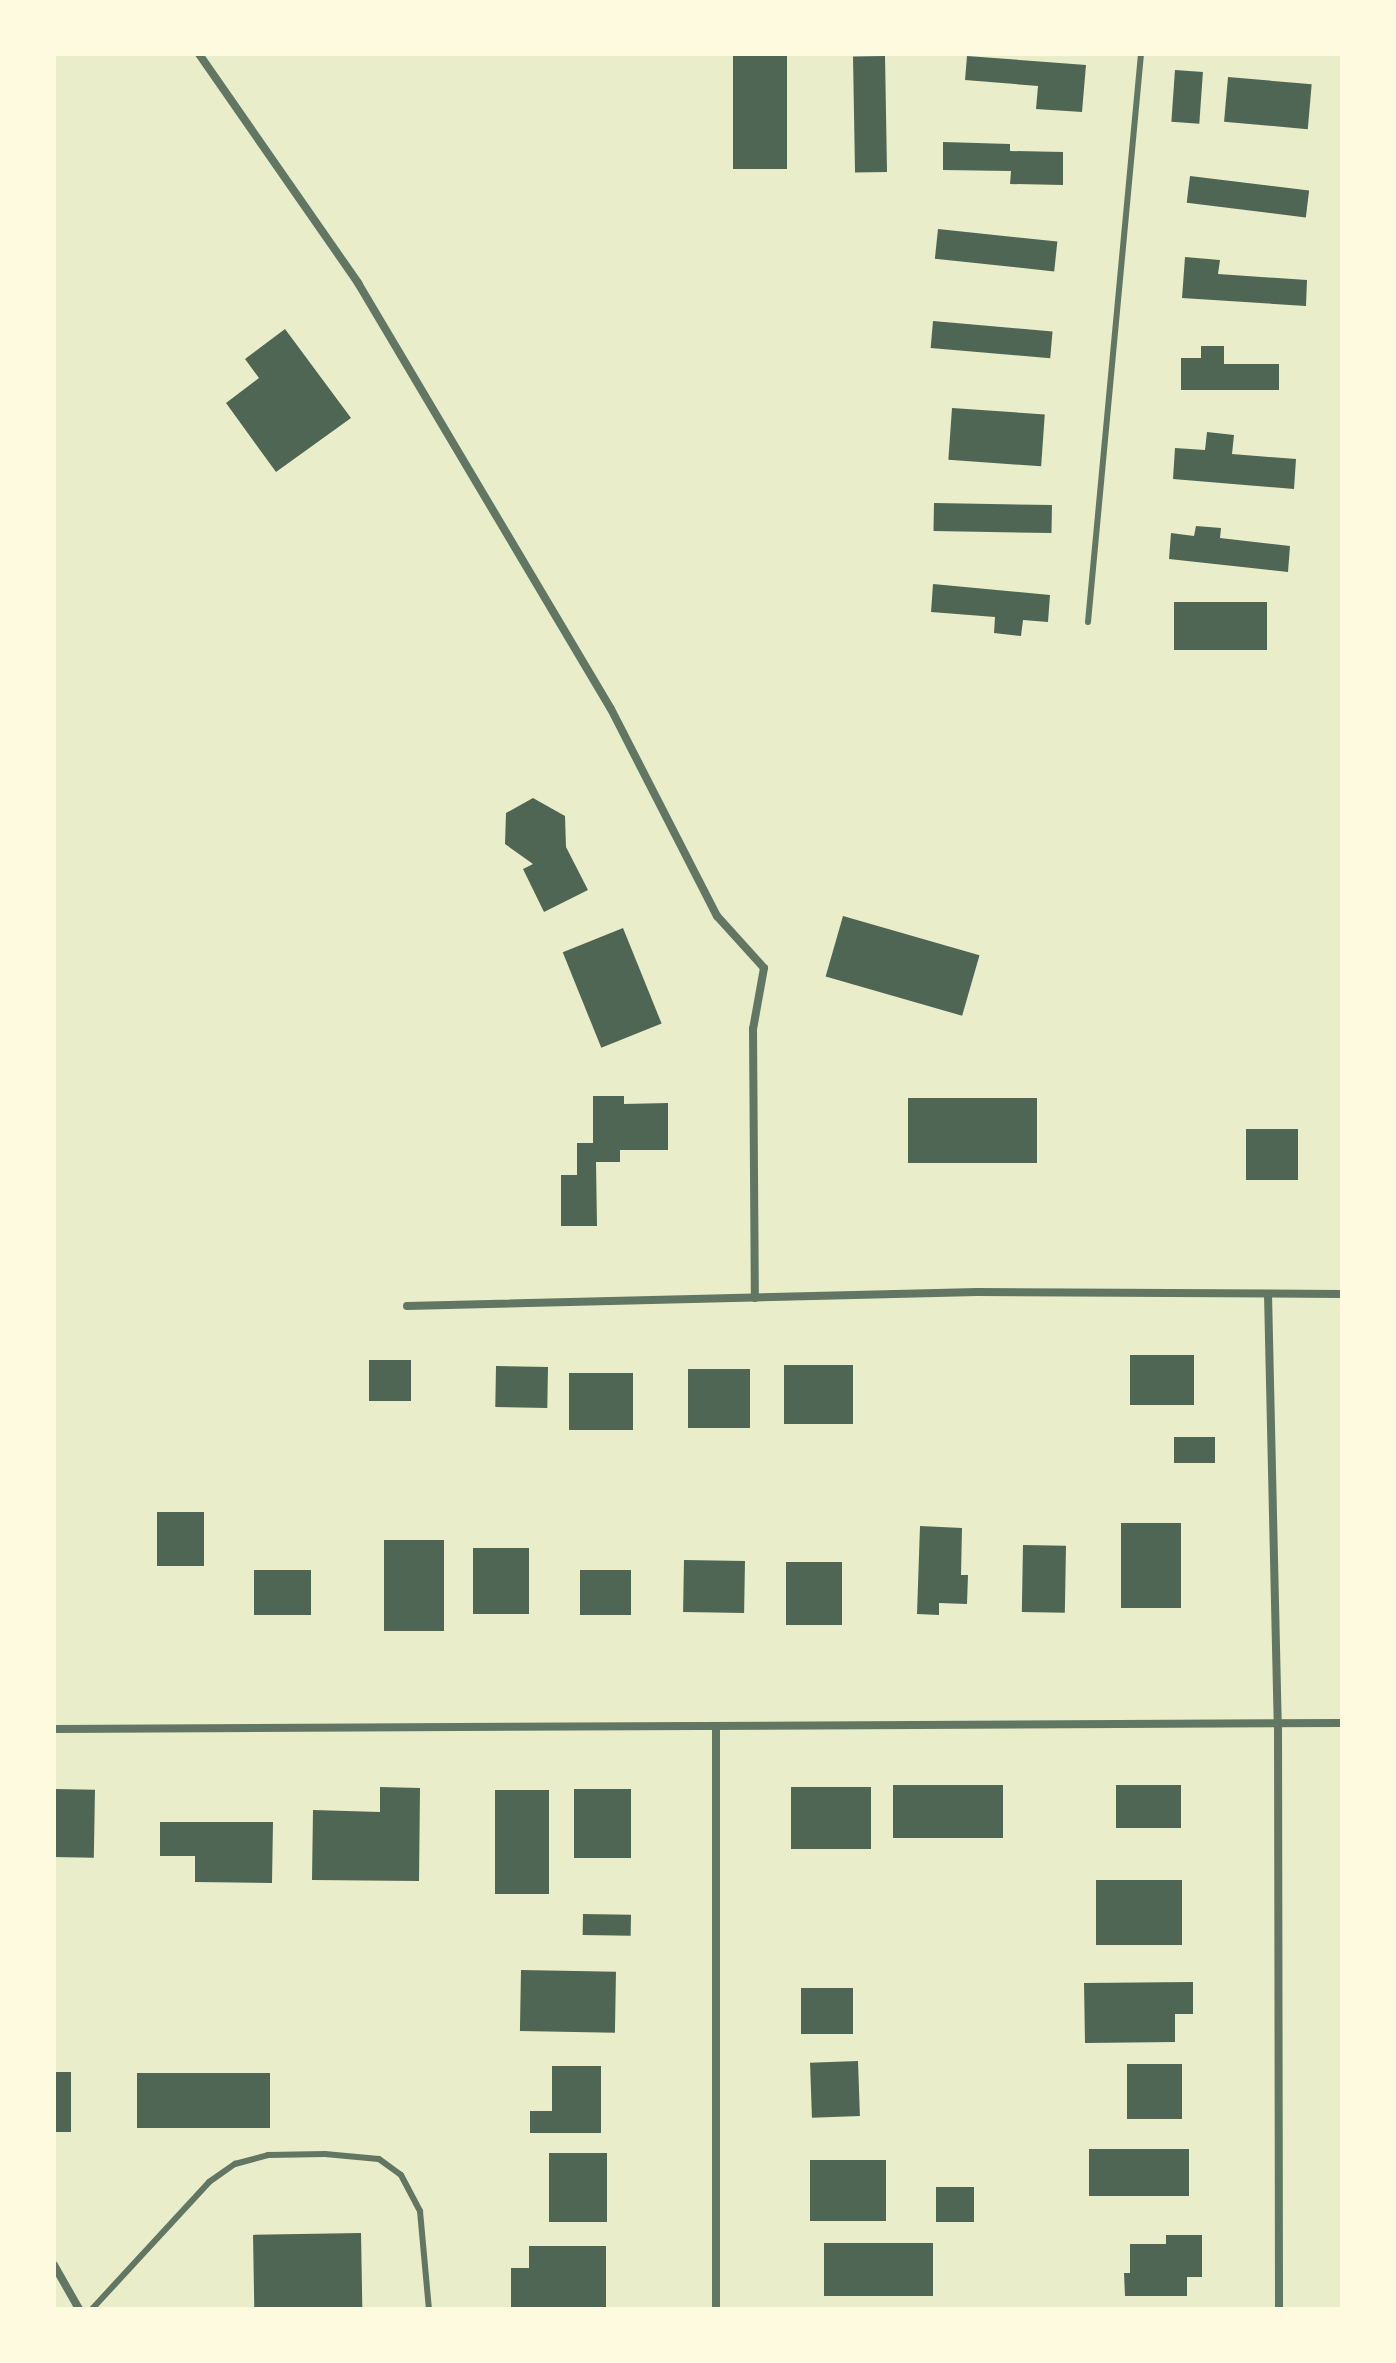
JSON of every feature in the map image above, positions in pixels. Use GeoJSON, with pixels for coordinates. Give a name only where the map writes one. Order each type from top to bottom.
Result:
{"type":"FeatureCollection","features":[{"type":"Feature","properties":{"kind":"street"},"geometry":{"type":"LineString","coordinates":[[199,54],[358,283],[611,709],[717,916],[764,968],[753,1029],[755,1298]]}},
{"type":"Feature","properties":{"kind":"street"},"geometry":{"type":"LineString","coordinates":[[407,1306],[977,1292],[1342,1294]]}},
{"type":"Feature","properties":{"kind":"street"},"geometry":{"type":"LineString","coordinates":[[1268,1294],[1278,1723],[1279,2309]]}},
{"type":"Feature","properties":{"kind":"street"},"geometry":{"type":"LineString","coordinates":[[54,1729],[1342,1723]]}},
{"type":"Feature","properties":{"kind":"street"},"geometry":{"type":"LineString","coordinates":[[716,1726],[716,2309]]}},
{"type":"Feature","properties":{"kind":"street"},"geometry":{"type":"LineString","coordinates":[[54,2265],[79,2309]]}},
{"type":"Feature","properties":{"kind":"lane"},"geometry":{"type":"LineString","coordinates":[[1088,622],[1141,54]]}},
{"type":"Feature","properties":{"kind":"lane"},"geometry":{"type":"LineString","coordinates":[[92,2309],[209,2182],[235,2164],[268,2155],[325,2154],[379,2159],[401,2175],[420,2211],[429,2309]]}},
{"type":"Feature","properties":{"kind":"building"},"geometry":{"type":"Polygon","coordinates":[[[733,54],[787,54],[787,169],[733,169],[733,54]]]}},
{"type":"Feature","properties":{"kind":"building"},"geometry":{"type":"Polygon","coordinates":[[[885,56],[887,172],[855,173],[853,57],[885,56]]]}},
{"type":"Feature","properties":{"kind":"building"},"geometry":{"type":"Polygon","coordinates":[[[967,56],[1086,65],[1082,112],[1036,109],[1038,86],[965,80],[967,56]]]}},
{"type":"Feature","properties":{"kind":"building"},"geometry":{"type":"Polygon","coordinates":[[[1175,70],[1203,72],[1199,124],[1171,122],[1175,70]]]}},
{"type":"Feature","properties":{"kind":"building"},"geometry":{"type":"Polygon","coordinates":[[[1228,77],[1312,84],[1308,129],[1224,122],[1228,77]]]}},
{"type":"Feature","properties":{"kind":"building"},"geometry":{"type":"Polygon","coordinates":[[[943,142],[1010,144],[1010,151],[1063,152],[1063,185],[1010,184],[1011,171],[943,170],[943,142]]]}},
{"type":"Feature","properties":{"kind":"building"},"geometry":{"type":"Polygon","coordinates":[[[1190,176],[1309,191],[1306,217],[1187,203],[1190,176]]]}},
{"type":"Feature","properties":{"kind":"building"},"geometry":{"type":"Polygon","coordinates":[[[938,229],[1057,242],[1054,271],[935,259],[938,229]]]}},
{"type":"Feature","properties":{"kind":"building"},"geometry":{"type":"Polygon","coordinates":[[[1185,257],[1220,260],[1218,274],[1307,280],[1306,306],[1182,298],[1185,257]]]}},
{"type":"Feature","properties":{"kind":"building"},"geometry":{"type":"Polygon","coordinates":[[[933,321],[1053,331],[1050,358],[931,348],[933,321]]]}},
{"type":"Feature","properties":{"kind":"building"},"geometry":{"type":"Polygon","coordinates":[[[285,329],[351,418],[276,472],[226,403],[259,378],[245,359],[285,329]]]}},
{"type":"Feature","properties":{"kind":"building"},"geometry":{"type":"Polygon","coordinates":[[[1201,346],[1224,346],[1224,364],[1279,364],[1279,390],[1181,390],[1181,358],[1201,358],[1201,346]]]}},
{"type":"Feature","properties":{"kind":"building"},"geometry":{"type":"Polygon","coordinates":[[[952,408],[1045,414],[1041,466],[948,460],[952,408]]]}},
{"type":"Feature","properties":{"kind":"building"},"geometry":{"type":"Polygon","coordinates":[[[1207,432],[1234,435],[1232,454],[1296,459],[1294,489],[1173,479],[1175,448],[1205,450],[1207,432]]]}},
{"type":"Feature","properties":{"kind":"building"},"geometry":{"type":"Polygon","coordinates":[[[934,503],[1052,505],[1051,533],[934,531],[934,503]]]}},
{"type":"Feature","properties":{"kind":"building"},"geometry":{"type":"Polygon","coordinates":[[[1196,526],[1221,528],[1220,538],[1290,546],[1288,572],[1169,559],[1171,533],[1194,536],[1196,526]]]}},
{"type":"Feature","properties":{"kind":"building"},"geometry":{"type":"Polygon","coordinates":[[[933,584],[1050,595],[1048,622],[1023,620],[1021,636],[994,633],[995,617],[931,612],[933,584]]]}},
{"type":"Feature","properties":{"kind":"building"},"geometry":{"type":"Polygon","coordinates":[[[1174,602],[1267,602],[1267,650],[1174,650],[1174,602]]]}},
{"type":"Feature","properties":{"kind":"building"},"geometry":{"type":"Polygon","coordinates":[[[533,798],[565,816],[566,847],[588,890],[544,912],[523,869],[533,864],[505,844],[506,813],[533,798]]]}},
{"type":"Feature","properties":{"kind":"building"},"geometry":{"type":"Polygon","coordinates":[[[843,916],[979,955],[962,1016],[826,977],[843,916]]]}},
{"type":"Feature","properties":{"kind":"building"},"geometry":{"type":"Polygon","coordinates":[[[623,928],[662,1023],[601,1048],[563,952],[623,928]]]}},
{"type":"Feature","properties":{"kind":"building"},"geometry":{"type":"Polygon","coordinates":[[[593,1096],[624,1096],[624,1104],[668,1103],[668,1150],[620,1150],[620,1162],[596,1162],[597,1226],[561,1226],[561,1175],[577,1175],[577,1143],[593,1143],[593,1096]]]}},
{"type":"Feature","properties":{"kind":"building"},"geometry":{"type":"Polygon","coordinates":[[[908,1098],[1037,1098],[1037,1163],[908,1163],[908,1098]]]}},
{"type":"Feature","properties":{"kind":"building"},"geometry":{"type":"Polygon","coordinates":[[[1246,1129],[1298,1129],[1298,1180],[1246,1180],[1246,1129]]]}},
{"type":"Feature","properties":{"kind":"building"},"geometry":{"type":"Polygon","coordinates":[[[1130,1355],[1194,1355],[1194,1405],[1130,1405],[1130,1355]]]}},
{"type":"Feature","properties":{"kind":"building"},"geometry":{"type":"Polygon","coordinates":[[[369,1360],[411,1360],[411,1401],[369,1401],[369,1360]]]}},
{"type":"Feature","properties":{"kind":"building"},"geometry":{"type":"Polygon","coordinates":[[[784,1365],[853,1365],[853,1424],[784,1424],[784,1365]]]}},
{"type":"Feature","properties":{"kind":"building"},"geometry":{"type":"Polygon","coordinates":[[[496,1366],[548,1367],[547,1408],[495,1407],[496,1366]]]}},
{"type":"Feature","properties":{"kind":"building"},"geometry":{"type":"Polygon","coordinates":[[[688,1369],[750,1369],[750,1428],[688,1428],[688,1369]]]}},
{"type":"Feature","properties":{"kind":"building"},"geometry":{"type":"Polygon","coordinates":[[[569,1373],[633,1373],[633,1430],[569,1430],[569,1373]]]}},
{"type":"Feature","properties":{"kind":"building"},"geometry":{"type":"Polygon","coordinates":[[[1174,1437],[1215,1437],[1215,1463],[1174,1463],[1174,1437]]]}},
{"type":"Feature","properties":{"kind":"building"},"geometry":{"type":"Polygon","coordinates":[[[157,1512],[204,1512],[204,1566],[157,1566],[157,1512]]]}},
{"type":"Feature","properties":{"kind":"building"},"geometry":{"type":"Polygon","coordinates":[[[1121,1523],[1181,1523],[1181,1608],[1121,1608],[1121,1523]]]}},
{"type":"Feature","properties":{"kind":"building"},"geometry":{"type":"Polygon","coordinates":[[[920,1526],[962,1528],[961,1575],[968,1575],[967,1604],[939,1603],[939,1615],[917,1614],[920,1526]]]}},
{"type":"Feature","properties":{"kind":"building"},"geometry":{"type":"Polygon","coordinates":[[[384,1540],[444,1540],[444,1631],[384,1631],[384,1540]]]}},
{"type":"Feature","properties":{"kind":"building"},"geometry":{"type":"Polygon","coordinates":[[[1023,1545],[1066,1546],[1065,1613],[1022,1612],[1023,1545]]]}},
{"type":"Feature","properties":{"kind":"building"},"geometry":{"type":"Polygon","coordinates":[[[473,1548],[529,1548],[529,1614],[473,1614],[473,1548]]]}},
{"type":"Feature","properties":{"kind":"building"},"geometry":{"type":"Polygon","coordinates":[[[684,1560],[745,1561],[744,1613],[683,1612],[684,1560]]]}},
{"type":"Feature","properties":{"kind":"building"},"geometry":{"type":"Polygon","coordinates":[[[786,1562],[842,1562],[842,1625],[786,1625],[786,1562]]]}},
{"type":"Feature","properties":{"kind":"building"},"geometry":{"type":"Polygon","coordinates":[[[254,1570],[311,1570],[311,1615],[254,1615],[254,1570]]]}},
{"type":"Feature","properties":{"kind":"building"},"geometry":{"type":"Polygon","coordinates":[[[580,1570],[631,1570],[631,1615],[580,1615],[580,1570]]]}},
{"type":"Feature","properties":{"kind":"building"},"geometry":{"type":"Polygon","coordinates":[[[893,1785],[1003,1785],[1003,1838],[893,1838],[893,1785]]]}},
{"type":"Feature","properties":{"kind":"building"},"geometry":{"type":"Polygon","coordinates":[[[1116,1785],[1181,1785],[1181,1828],[1116,1828],[1116,1785]]]}},
{"type":"Feature","properties":{"kind":"building"},"geometry":{"type":"Polygon","coordinates":[[[380,1787],[420,1788],[419,1881],[312,1880],[313,1810],[380,1812],[380,1787]]]}},
{"type":"Feature","properties":{"kind":"building"},"geometry":{"type":"Polygon","coordinates":[[[791,1787],[871,1787],[871,1849],[791,1849],[791,1787]]]}},
{"type":"Feature","properties":{"kind":"building"},"geometry":{"type":"Polygon","coordinates":[[[54,1789],[95,1790],[94,1858],[54,1857],[54,1789]]]}},
{"type":"Feature","properties":{"kind":"building"},"geometry":{"type":"Polygon","coordinates":[[[574,1789],[631,1789],[631,1858],[574,1858],[574,1789]]]}},
{"type":"Feature","properties":{"kind":"building"},"geometry":{"type":"Polygon","coordinates":[[[495,1790],[549,1790],[549,1894],[495,1894],[495,1790]]]}},
{"type":"Feature","properties":{"kind":"building"},"geometry":{"type":"Polygon","coordinates":[[[160,1822],[273,1822],[272,1883],[195,1882],[195,1856],[160,1856],[160,1822]]]}},
{"type":"Feature","properties":{"kind":"building"},"geometry":{"type":"Polygon","coordinates":[[[1096,1880],[1182,1880],[1182,1945],[1096,1945],[1096,1880]]]}},
{"type":"Feature","properties":{"kind":"building"},"geometry":{"type":"Polygon","coordinates":[[[583,1914],[631,1915],[631,1936],[583,1935],[583,1914]]]}},
{"type":"Feature","properties":{"kind":"building"},"geometry":{"type":"Polygon","coordinates":[[[521,1970],[616,1972],[615,2033],[520,2031],[521,1970]]]}},
{"type":"Feature","properties":{"kind":"building"},"geometry":{"type":"Polygon","coordinates":[[[1193,1982],[1193,2014],[1175,2014],[1175,2042],[1085,2043],[1084,1983],[1193,1982]]]}},
{"type":"Feature","properties":{"kind":"building"},"geometry":{"type":"Polygon","coordinates":[[[801,1988],[853,1988],[853,2034],[801,2034],[801,1988]]]}},
{"type":"Feature","properties":{"kind":"building"},"geometry":{"type":"Polygon","coordinates":[[[858,2061],[860,2116],[812,2118],[810,2063],[858,2061]]]}},
{"type":"Feature","properties":{"kind":"building"},"geometry":{"type":"Polygon","coordinates":[[[1127,2064],[1182,2064],[1182,2119],[1127,2119],[1127,2064]]]}},
{"type":"Feature","properties":{"kind":"building"},"geometry":{"type":"Polygon","coordinates":[[[552,2066],[601,2066],[601,2133],[530,2133],[530,2111],[552,2111],[552,2066]]]}},
{"type":"Feature","properties":{"kind":"building"},"geometry":{"type":"Polygon","coordinates":[[[54,2072],[71,2072],[71,2132],[54,2132],[54,2072]]]}},
{"type":"Feature","properties":{"kind":"building"},"geometry":{"type":"Polygon","coordinates":[[[137,2073],[270,2073],[270,2128],[137,2128],[137,2073]]]}},
{"type":"Feature","properties":{"kind":"building"},"geometry":{"type":"Polygon","coordinates":[[[1089,2149],[1189,2149],[1189,2196],[1089,2196],[1089,2149]]]}},
{"type":"Feature","properties":{"kind":"building"},"geometry":{"type":"Polygon","coordinates":[[[549,2153],[607,2153],[607,2222],[549,2222],[549,2153]]]}},
{"type":"Feature","properties":{"kind":"building"},"geometry":{"type":"Polygon","coordinates":[[[810,2160],[886,2160],[886,2221],[810,2221],[810,2160]]]}},
{"type":"Feature","properties":{"kind":"building"},"geometry":{"type":"Polygon","coordinates":[[[936,2187],[974,2187],[974,2222],[936,2222],[936,2187]]]}},
{"type":"Feature","properties":{"kind":"building"},"geometry":{"type":"Polygon","coordinates":[[[361,2233],[362,2309],[254,2309],[253,2235],[361,2233]]]}},
{"type":"Feature","properties":{"kind":"building"},"geometry":{"type":"Polygon","coordinates":[[[1166,2235],[1202,2235],[1202,2277],[1187,2277],[1187,2296],[1125,2296],[1124,2273],[1130,2273],[1130,2244],[1166,2244],[1166,2235]]]}},
{"type":"Feature","properties":{"kind":"building"},"geometry":{"type":"Polygon","coordinates":[[[824,2243],[933,2243],[933,2296],[824,2296],[824,2243]]]}},
{"type":"Feature","properties":{"kind":"building"},"geometry":{"type":"Polygon","coordinates":[[[529,2246],[606,2246],[606,2308],[511,2308],[511,2268],[529,2268],[529,2246]]]}}]}
